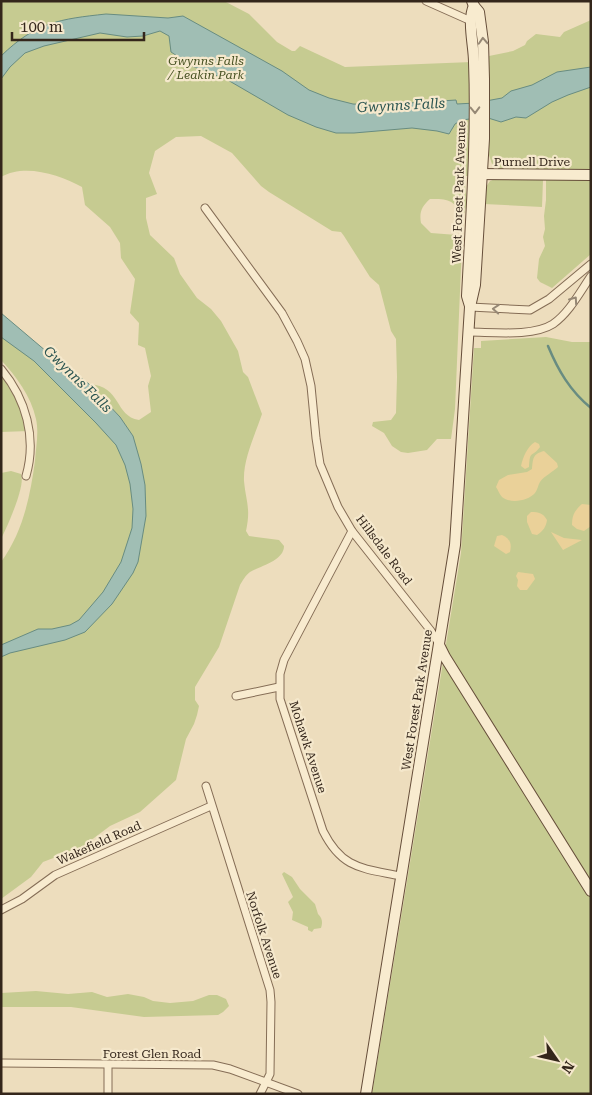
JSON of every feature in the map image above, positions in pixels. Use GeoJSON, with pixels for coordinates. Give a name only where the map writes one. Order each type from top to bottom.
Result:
{"type":"FeatureCollection","features":[{"type":"Feature","properties":{"kind":"main road"},"geometry":{"type":"LineString","coordinates":[[475,3],[470,13],[479,79]]}},
{"type":"Feature","properties":{"kind":"main road"},"geometry":{"type":"LineString","coordinates":[[475,3],[479,12],[482,29],[479,79]]}},
{"type":"Feature","properties":{"kind":"main road","name":"West Forest Park Avenue"},"geometry":{"type":"LineString","coordinates":[[366,1094],[455,546],[469,332],[470,307],[467,296],[480,140],[479,79]]}},
{"type":"Feature","properties":{"kind":"main road","name":"Purnell Drive"},"geometry":{"type":"LineString","coordinates":[[478,174],[591,175]]}},
{"type":"Feature","properties":{"kind":"main road","name":"Hillsdale Road"},"geometry":{"type":"LineString","coordinates":[[439,644],[445,657],[591,891]]}},
{"type":"Feature","properties":{"kind":"street"},"geometry":{"type":"LineString","coordinates":[[426,1],[471,21]]}},
{"type":"Feature","properties":{"kind":"street","name":"Hillsdale Road"},"geometry":{"type":"LineString","coordinates":[[205,208],[282,312],[297,340],[305,359],[311,386],[320,464],[331,493],[352,531],[431,631],[439,644]]}},
{"type":"Feature","properties":{"kind":"street"},"geometry":{"type":"LineString","coordinates":[[470,307],[521,310],[537,307],[591,264]]}},
{"type":"Feature","properties":{"kind":"street"},"geometry":{"type":"LineString","coordinates":[[469,332],[519,332],[551,326],[570,307],[591,276]]}},
{"type":"Feature","properties":{"kind":"street"},"geometry":{"type":"LineString","coordinates":[[1,368],[19,395],[29,427],[30,457],[26,476]]}},
{"type":"Feature","properties":{"kind":"street","name":"Mohawk Avenue"},"geometry":{"type":"LineString","coordinates":[[352,531],[289,648],[280,674],[280,687],[283,708],[323,831],[329,842],[336,852],[354,865],[364,869],[400,876]]}},
{"type":"Feature","properties":{"kind":"street"},"geometry":{"type":"LineString","coordinates":[[236,696],[280,687]]}},
{"type":"Feature","properties":{"kind":"street","name":"Norfolk Avenue"},"geometry":{"type":"LineString","coordinates":[[206,786],[270,990],[272,1002],[270,1074],[260,1094]]}},
{"type":"Feature","properties":{"kind":"street","name":"Wakefield Road"},"geometry":{"type":"LineString","coordinates":[[1,910],[22,899],[55,875],[212,806]]}},
{"type":"Feature","properties":{"kind":"street","name":"Forest Glen Road"},"geometry":{"type":"LineString","coordinates":[[1,1063],[213,1066],[230,1069],[298,1094]]}},
{"type":"Feature","properties":{"kind":"street"},"geometry":{"type":"LineString","coordinates":[[108,1065],[108,1094]]}},
{"type":"Feature","properties":{"kind":"green space","name":"Gwynns Falls / Leakin Park"},"geometry":{"type":"Polygon","coordinates":[[[1,1],[224,1],[249,14],[277,42],[292,51],[295,51],[300,46],[345,67],[472,62],[471,176],[464,176],[465,211],[463,216],[453,203],[441,199],[430,199],[423,207],[420,216],[421,223],[431,233],[457,235],[460,237],[462,244],[455,409],[451,439],[437,439],[427,450],[408,453],[401,452],[392,446],[384,433],[372,426],[373,422],[391,420],[396,413],[396,339],[391,331],[379,285],[370,277],[341,232],[332,231],[269,192],[261,186],[232,153],[201,136],[176,137],[155,151],[149,173],[157,194],[146,198],[146,218],[150,235],[174,258],[180,274],[197,298],[211,309],[221,321],[238,351],[243,372],[248,377],[262,414],[245,464],[244,481],[248,511],[246,531],[249,536],[279,540],[284,546],[283,551],[276,559],[250,572],[240,585],[219,647],[195,687],[195,700],[199,706],[194,724],[186,739],[176,780],[140,812],[110,826],[82,847],[43,862],[31,877],[1,899],[1,562],[15,539],[28,501],[35,461],[37,424],[27,394],[1,360],[1,331],[38,365],[133,436],[120,417],[89,384],[100,386],[107,390],[113,395],[125,413],[139,420],[151,412],[148,386],[151,376],[145,348],[138,345],[139,323],[130,313],[135,279],[121,258],[120,243],[110,227],[85,205],[82,187],[63,178],[42,172],[21,171],[1,177],[1,1]]]}},
{"type":"Feature","properties":{"kind":"green space"},"geometry":{"type":"Polygon","coordinates":[[[591,20],[591,171],[496,168],[492,164],[489,155],[489,56],[513,51],[525,45],[536,34],[560,37],[564,32],[591,20]]]}},
{"type":"Feature","properties":{"kind":"green space"},"geometry":{"type":"Polygon","coordinates":[[[546,178],[591,179],[591,254],[552,288],[540,282],[537,278],[539,259],[545,246],[543,237],[545,229],[546,178]]]}},
{"type":"Feature","properties":{"kind":"green space"},"geometry":{"type":"Polygon","coordinates":[[[495,179],[543,180],[542,207],[484,204],[486,187],[490,181],[495,179]]]}},
{"type":"Feature","properties":{"kind":"green space"},"geometry":{"type":"Polygon","coordinates":[[[546,337],[572,342],[591,342],[591,1094],[372,1094],[461,553],[474,348],[481,348],[481,341],[546,337]]]}},
{"type":"Feature","properties":{"kind":"green space"},"geometry":{"type":"Polygon","coordinates":[[[1,375],[18,397],[29,431],[1,432],[1,375]]]}},
{"type":"Feature","properties":{"kind":"green space"},"geometry":{"type":"Polygon","coordinates":[[[11,471],[21,474],[21,487],[1,539],[1,473],[11,471]]]}},
{"type":"Feature","properties":{"kind":"green space"},"geometry":{"type":"Polygon","coordinates":[[[284,872],[292,877],[300,889],[315,904],[322,920],[321,928],[314,929],[312,932],[308,930],[308,927],[292,920],[293,912],[288,902],[293,897],[282,874],[284,872]]]}},
{"type":"Feature","properties":{"kind":"green space"},"geometry":{"type":"Polygon","coordinates":[[[36,991],[68,994],[92,992],[107,997],[128,994],[153,1001],[170,1003],[193,1001],[209,995],[217,995],[226,999],[229,1006],[218,1015],[144,1017],[71,1007],[1,1007],[1,993],[36,991]]]}},
{"type":"Feature","properties":{"kind":"sand"},"geometry":{"type":"Polygon","coordinates":[[[535,442],[540,447],[531,456],[529,467],[525,469],[521,466],[523,459],[528,449],[535,442]]]}},
{"type":"Feature","properties":{"kind":"sand"},"geometry":{"type":"Polygon","coordinates":[[[544,451],[557,463],[558,467],[539,483],[535,493],[519,501],[502,497],[496,487],[499,480],[508,475],[527,472],[532,469],[534,457],[544,451]]]}},
{"type":"Feature","properties":{"kind":"sand"},"geometry":{"type":"Polygon","coordinates":[[[582,504],[591,505],[591,526],[584,531],[572,525],[574,514],[582,504]]]}},
{"type":"Feature","properties":{"kind":"sand"},"geometry":{"type":"Polygon","coordinates":[[[531,512],[540,513],[547,520],[544,529],[537,535],[532,534],[527,522],[527,516],[531,512]]]}},
{"type":"Feature","properties":{"kind":"sand"},"geometry":{"type":"Polygon","coordinates":[[[551,532],[564,538],[582,540],[563,550],[551,532]]]}},
{"type":"Feature","properties":{"kind":"sand"},"geometry":{"type":"Polygon","coordinates":[[[502,535],[509,540],[511,546],[510,552],[506,554],[494,546],[497,536],[502,535]]]}},
{"type":"Feature","properties":{"kind":"sand"},"geometry":{"type":"Polygon","coordinates":[[[518,572],[533,574],[535,579],[527,590],[520,590],[517,586],[518,580],[516,576],[518,572]]]}},
{"type":"Feature","properties":{"kind":"water","name":"Gwynns Falls"},"geometry":{"type":"Polygon","coordinates":[[[106,14],[168,18],[183,16],[282,71],[309,90],[329,98],[353,104],[378,105],[456,100],[457,104],[475,103],[502,98],[511,91],[532,85],[557,72],[591,67],[591,87],[552,102],[526,118],[516,117],[501,122],[485,117],[462,120],[455,124],[449,134],[412,128],[336,133],[288,115],[226,79],[194,67],[171,52],[169,36],[160,31],[143,36],[127,37],[100,33],[44,46],[25,53],[10,67],[1,79],[1,56],[37,29],[75,18],[106,14]]]}},
{"type":"Feature","properties":{"kind":"water","name":"Gwynns Falls"},"geometry":{"type":"Polygon","coordinates":[[[1,313],[53,357],[89,384],[120,417],[133,436],[141,464],[145,485],[146,516],[138,562],[133,573],[112,604],[85,632],[65,640],[10,653],[1,657],[1,645],[38,629],[52,629],[70,625],[79,620],[103,592],[121,562],[132,528],[133,509],[130,484],[125,465],[116,445],[34,361],[1,337],[1,313]]]}},
{"type":"Feature","properties":{"kind":"waterway"},"geometry":{"type":"LineString","coordinates":[[548,346],[565,380],[591,408]]}}]}
